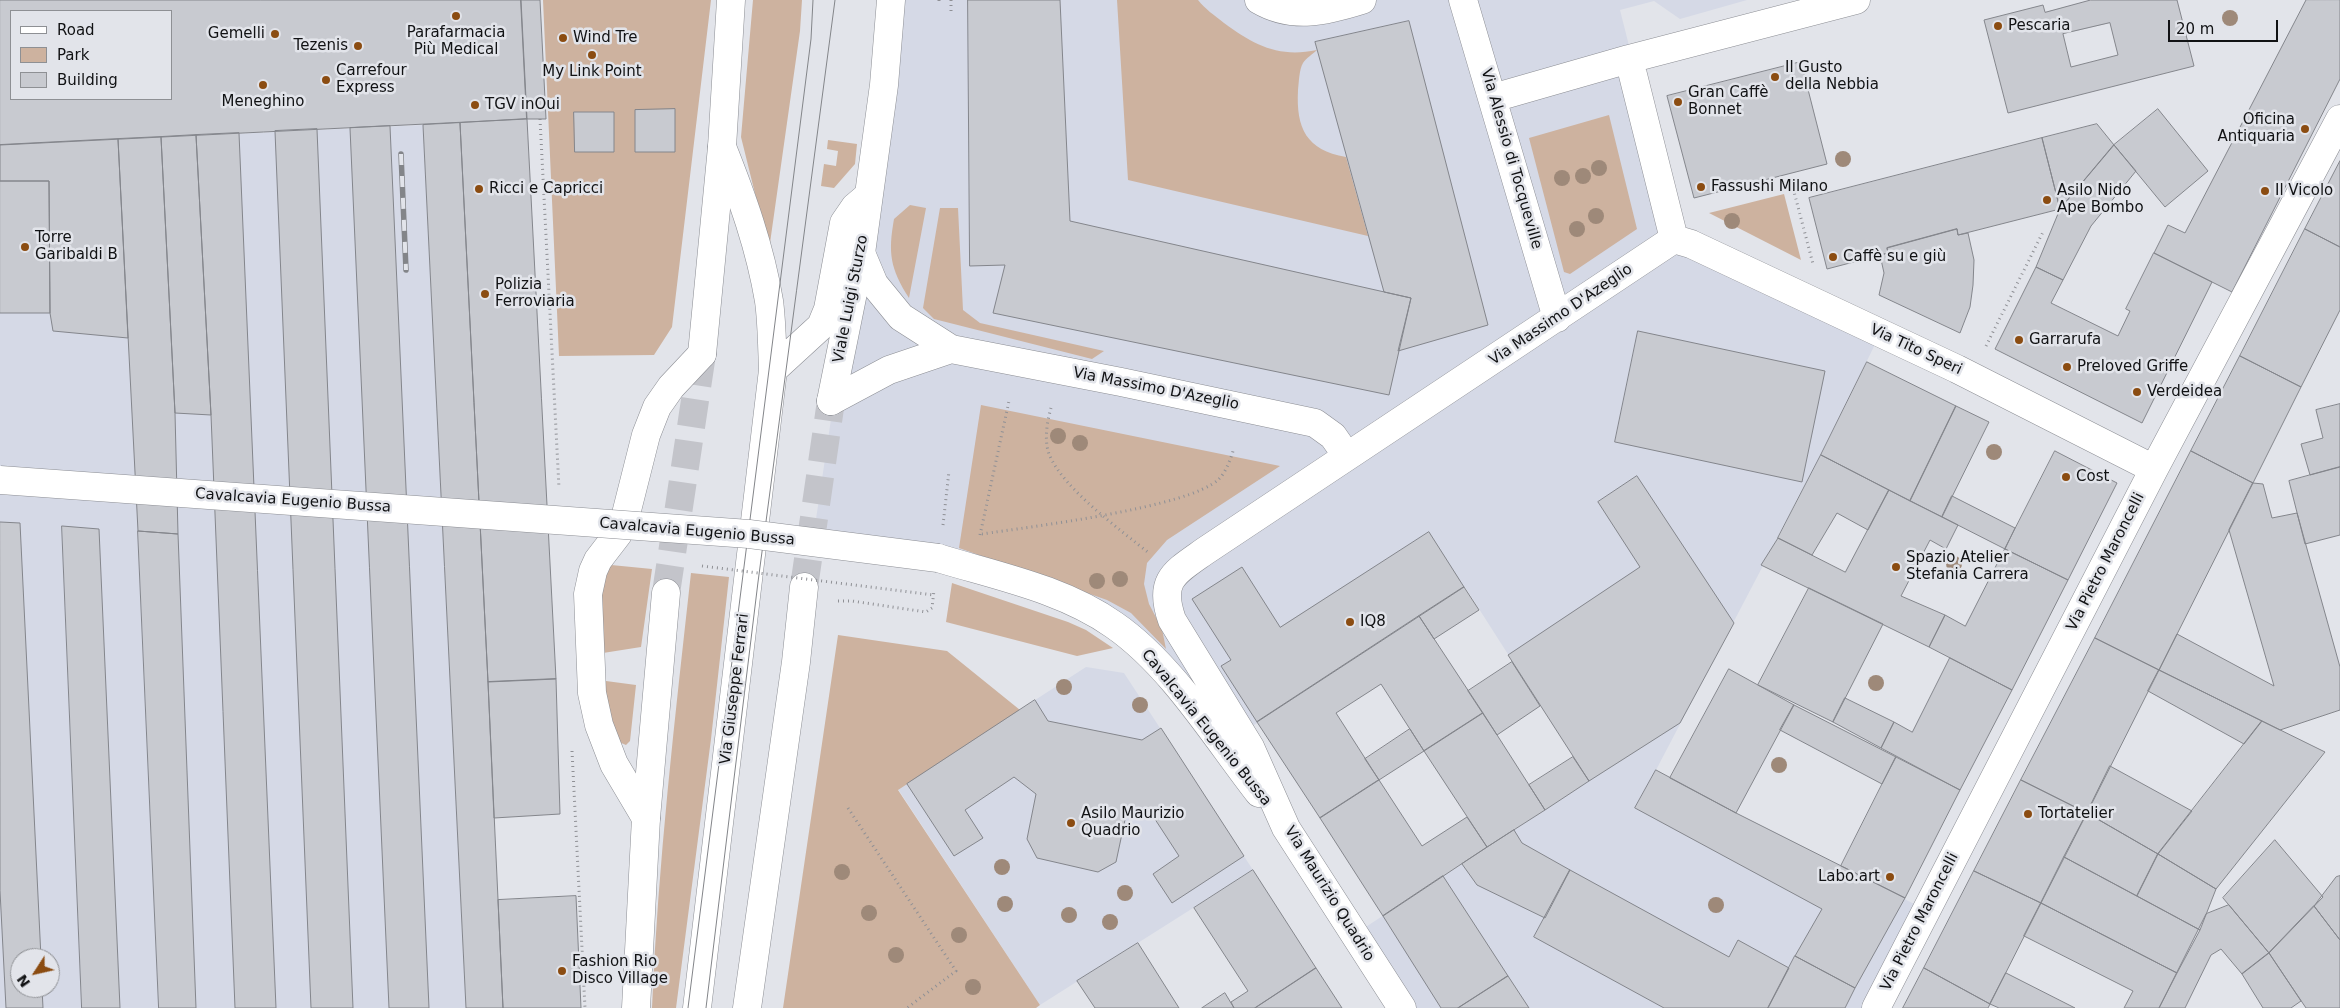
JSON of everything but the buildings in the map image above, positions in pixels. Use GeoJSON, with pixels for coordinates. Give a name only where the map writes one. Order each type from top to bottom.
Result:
{"type":"FeatureCollection","features":[{"type":"Feature","properties":{"kind":"street"},"geometry":{"type":"LineString","coordinates":[[646,818],[614,764],[597,717],[592,693],[588,594],[593,571],[625,518],[646,435],[657,407],[671,387],[702,354],[722,147],[731,0]]}},
{"type":"Feature","properties":{"kind":"street","name":"Viale Luigi Sturzo"},"geometry":{"type":"LineString","coordinates":[[831,401],[861,253],[884,85],[891,0]]}},
{"type":"Feature","properties":{"kind":"street"},"geometry":{"type":"LineString","coordinates":[[1259,0],[1273,8],[1304,14],[1334,9],[1362,0]]}},
{"type":"Feature","properties":{"kind":"street","name":"Via Alessio di Tocqueville"},"geometry":{"type":"LineString","coordinates":[[1463,0],[1557,318]]}},
{"type":"Feature","properties":{"kind":"street"},"geometry":{"type":"LineString","coordinates":[[1493,98],[1629,59],[1856,0]]}},
{"type":"Feature","properties":{"kind":"street"},"geometry":{"type":"LineString","coordinates":[[1629,59],[1674,239]]}},
{"type":"Feature","properties":{"kind":"street","name":"Via Pietro Maroncelli"},"geometry":{"type":"LineString","coordinates":[[1876,1008],[2154,469],[2340,119]]}},
{"type":"Feature","properties":{"kind":"street"},"geometry":{"type":"LineString","coordinates":[[722,147],[747,212],[763,269],[769,301],[773,370]]}},
{"type":"Feature","properties":{"kind":"street","name":"Viale Luigi Sturzo"},"geometry":{"type":"LineString","coordinates":[[773,370],[821,326],[828,309],[844,223],[855,207],[868,196]]}},
{"type":"Feature","properties":{"kind":"street","name":"Via Massimo D'Azeglio"},"geometry":{"type":"LineString","coordinates":[[1172,620],[1166,594],[1171,579],[1187,564],[1674,239]]}},
{"type":"Feature","properties":{"kind":"street","name":"Via Tito Speri"},"geometry":{"type":"LineString","coordinates":[[1674,239],[1690,244],[1957,369],[2154,469]]}},
{"type":"Feature","properties":{"kind":"street","name":"Via Massimo D'Azeglio"},"geometry":{"type":"LineString","coordinates":[[861,253],[874,284],[901,317],[951,349],[1121,382],[1315,423],[1333,436],[1347,456]]}},
{"type":"Feature","properties":{"kind":"street","name":"Via Massimo D'Azeglio"},"geometry":{"type":"LineString","coordinates":[[831,401],[889,370],[951,349]]}},
{"type":"Feature","properties":{"kind":"street","name":"Via Giuseppe Ferrari"},"geometry":{"type":"LineString","coordinates":[[696,1008],[773,370]]}},
{"type":"Feature","properties":{"kind":"street","name":"Cavalcavia Eugenio Bussa"},"geometry":{"type":"LineString","coordinates":[[0,480],[749,534],[938,558],[1071,600],[1113,624],[1144,649],[1174,684],[1286,828]]}},
{"type":"Feature","properties":{"kind":"street"},"geometry":{"type":"LineString","coordinates":[[747,1008],[796,662],[804,587]]}},
{"type":"Feature","properties":{"kind":"street"},"geometry":{"type":"LineString","coordinates":[[636,1008],[646,818],[666,593]]}},
{"type":"Feature","properties":{"kind":"street","name":"Via Maurizio Quadrio"},"geometry":{"type":"LineString","coordinates":[[1172,620],[1250,747],[1286,828],[1402,1008]]}},
{"type":"Feature","properties":{"kind":"path"},"geometry":{"type":"LineString","coordinates":[[951,0],[951,11]]}},
{"type":"Feature","properties":{"kind":"path"},"geometry":{"type":"LineString","coordinates":[[1792,184],[1814,268]]}},
{"type":"Feature","properties":{"kind":"path"},"geometry":{"type":"LineString","coordinates":[[1982,352],[2044,230]]}},
{"type":"Feature","properties":{"kind":"path"},"geometry":{"type":"LineString","coordinates":[[1008,401],[980,535],[1124,511],[1198,491],[1219,479],[1234,448]]}},
{"type":"Feature","properties":{"kind":"path"},"geometry":{"type":"LineString","coordinates":[[1051,408],[1047,438],[1049,453],[1058,469],[1101,515],[1152,555]]}},
{"type":"Feature","properties":{"kind":"path"},"geometry":{"type":"LineString","coordinates":[[942,529],[949,471]]}},
{"type":"Feature","properties":{"kind":"path"},"geometry":{"type":"LineString","coordinates":[[697,566],[934,595]]}},
{"type":"Feature","properties":{"kind":"path"},"geometry":{"type":"LineString","coordinates":[[838,601],[852,601],[926,612],[932,608],[934,587]]}},
{"type":"Feature","properties":{"kind":"path"},"geometry":{"type":"LineString","coordinates":[[848,808],[956,971],[907,1008]]}},
{"type":"Feature","properties":{"kind":"path"},"geometry":{"type":"LineString","coordinates":[[584,997],[585,1008]]}},
{"type":"Feature","properties":{"kind":"shaded area"},"geometry":{"type":"Polygon","coordinates":[[[894,0],[1747,0],[1680,19],[1654,1],[1620,10],[1677,236],[1882,330],[1821,455],[1656,770],[1922,908],[1872,1008],[1402,1008],[1355,934],[1589,781],[1465,587],[1222,746],[1186,695],[1072,598],[813,539],[894,0]]]}},
{"type":"Feature","properties":{"kind":"shaded area"},"geometry":{"type":"Polygon","coordinates":[[[423,125],[466,1008],[0,1008],[0,145],[423,125]]]}},
{"type":"Feature","properties":{"kind":"shaded area","name":"Asilo Maurizio Quadrio"},"geometry":{"type":"Polygon","coordinates":[[[1086,667],[1124,673],[1253,870],[1040,1005],[898,789],[1086,667]]]}},
{"type":"Feature","properties":{"kind":"green space"},"geometry":{"type":"Polygon","coordinates":[[[543,0],[711,0],[672,327],[654,355],[559,356],[543,0]],[[635,110],[635,152],[675,151],[675,110],[635,110]],[[575,112],[575,152],[614,152],[614,112],[575,112]]]}},
{"type":"Feature","properties":{"kind":"green space"},"geometry":{"type":"Polygon","coordinates":[[[753,0],[802,0],[800,31],[769,250],[741,137],[753,0]]]}},
{"type":"Feature","properties":{"kind":"green space"},"geometry":{"type":"Polygon","coordinates":[[[1117,0],[1198,0],[1224,23],[1246,38],[1267,48],[1290,52],[1317,50],[1304,61],[1300,73],[1298,90],[1299,116],[1306,135],[1313,143],[1332,154],[1346,157],[1368,236],[1128,180],[1117,0]]]}},
{"type":"Feature","properties":{"kind":"green space"},"geometry":{"type":"Polygon","coordinates":[[[1609,115],[1637,229],[1570,274],[1564,272],[1529,138],[1609,115]]]}},
{"type":"Feature","properties":{"kind":"green space"},"geometry":{"type":"Polygon","coordinates":[[[828,140],[857,144],[855,164],[834,188],[821,186],[824,164],[836,166],[838,151],[827,149],[828,140]]]}},
{"type":"Feature","properties":{"kind":"green space"},"geometry":{"type":"Polygon","coordinates":[[[1784,194],[1801,260],[1709,213],[1784,194]]]}},
{"type":"Feature","properties":{"kind":"green space"},"geometry":{"type":"Polygon","coordinates":[[[910,205],[926,208],[909,298],[894,269],[891,241],[894,219],[910,205]]]}},
{"type":"Feature","properties":{"kind":"green space"},"geometry":{"type":"Polygon","coordinates":[[[940,208],[958,208],[963,310],[980,323],[1104,351],[1092,359],[934,319],[923,308],[940,208]]]}},
{"type":"Feature","properties":{"kind":"green space"},"geometry":{"type":"Polygon","coordinates":[[[981,405],[1280,466],[1167,540],[1147,563],[1144,584],[1149,604],[1162,629],[1166,649],[1131,613],[1107,600],[959,548],[981,405]]]}},
{"type":"Feature","properties":{"kind":"green space"},"geometry":{"type":"Polygon","coordinates":[[[601,564],[652,569],[641,647],[603,653],[601,564]]]}},
{"type":"Feature","properties":{"kind":"green space"},"geometry":{"type":"Polygon","coordinates":[[[691,573],[729,577],[711,739],[676,1008],[652,1008],[658,899],[673,735],[691,573]]]}},
{"type":"Feature","properties":{"kind":"green space"},"geometry":{"type":"Polygon","coordinates":[[[952,583],[1068,622],[1086,630],[1113,648],[1077,656],[946,622],[952,583]]]}},
{"type":"Feature","properties":{"kind":"green space"},"geometry":{"type":"Polygon","coordinates":[[[838,635],[947,651],[1020,710],[898,790],[1040,1005],[1036,1008],[783,1008],[838,635]]]}},
{"type":"Feature","properties":{"kind":"green space"},"geometry":{"type":"Polygon","coordinates":[[[606,681],[636,685],[630,741],[626,745],[619,742],[606,706],[606,681]]]}},
{"type":"Feature","properties":{"kind":"tunnel"},"geometry":{"type":"LineString","coordinates":[[666,593],[702,354]]}},
{"type":"Feature","properties":{"kind":"tunnel"},"geometry":{"type":"LineString","coordinates":[[804,587],[831,401]]}},
{"type":"Feature","properties":{"kind":"tram line"},"geometry":{"type":"LineString","coordinates":[[688,1008],[811,39],[813,0]]}},
{"type":"Feature","properties":{"kind":"tram line"},"geometry":{"type":"LineString","coordinates":[[706,1008],[758,582],[835,0]]}},
{"type":"Feature","properties":{"kind":"railway"},"geometry":{"type":"LineString","coordinates":[[401,154],[406,270]]}},
{"type":"Feature","properties":{"kind":"place","name":"Parafarmacia Più Medical"},"geometry":{"type":"Point","coordinates":[456,16]}},
{"type":"Feature","properties":{"kind":"place","name":"Pescaria"},"geometry":{"type":"Point","coordinates":[1998,26]}},
{"type":"Feature","properties":{"kind":"place","name":"Gemelli"},"geometry":{"type":"Point","coordinates":[275,34]}},
{"type":"Feature","properties":{"kind":"place","name":"Wind Tre"},"geometry":{"type":"Point","coordinates":[563,38]}},
{"type":"Feature","properties":{"kind":"place","name":"Tezenis"},"geometry":{"type":"Point","coordinates":[358,46]}},
{"type":"Feature","properties":{"kind":"place","name":"My Link Point"},"geometry":{"type":"Point","coordinates":[592,55]}},
{"type":"Feature","properties":{"kind":"place","name":"Il Gusto della Nebbia"},"geometry":{"type":"Point","coordinates":[1775,77]}},
{"type":"Feature","properties":{"kind":"place","name":"Carrefour Express"},"geometry":{"type":"Point","coordinates":[326,80]}},
{"type":"Feature","properties":{"kind":"place","name":"Meneghino"},"geometry":{"type":"Point","coordinates":[263,85]}},
{"type":"Feature","properties":{"kind":"place","name":"Gran Caffè Bonnet"},"geometry":{"type":"Point","coordinates":[1678,102]}},
{"type":"Feature","properties":{"kind":"place","name":"TGV inOui"},"geometry":{"type":"Point","coordinates":[475,105]}},
{"type":"Feature","properties":{"kind":"place","name":"Oficina Antiquaria"},"geometry":{"type":"Point","coordinates":[2305,129]}},
{"type":"Feature","properties":{"kind":"place","name":"Fassushi Milano"},"geometry":{"type":"Point","coordinates":[1701,187]}},
{"type":"Feature","properties":{"kind":"place","name":"Ricci e Capricci"},"geometry":{"type":"Point","coordinates":[479,189]}},
{"type":"Feature","properties":{"kind":"place","name":"Il Vicolo"},"geometry":{"type":"Point","coordinates":[2265,191]}},
{"type":"Feature","properties":{"kind":"place","name":"Asilo Nido Ape Bombo"},"geometry":{"type":"Point","coordinates":[2047,200]}},
{"type":"Feature","properties":{"kind":"place","name":"Torre Garibaldi B"},"geometry":{"type":"Point","coordinates":[25,247]}},
{"type":"Feature","properties":{"kind":"place","name":"Caffè su e giù"},"geometry":{"type":"Point","coordinates":[1833,257]}},
{"type":"Feature","properties":{"kind":"place","name":"Polizia Ferroviaria"},"geometry":{"type":"Point","coordinates":[485,294]}},
{"type":"Feature","properties":{"kind":"place","name":"Garrarufa"},"geometry":{"type":"Point","coordinates":[2019,340]}},
{"type":"Feature","properties":{"kind":"place","name":"Preloved Griffe"},"geometry":{"type":"Point","coordinates":[2067,367]}},
{"type":"Feature","properties":{"kind":"place","name":"Verdeidea"},"geometry":{"type":"Point","coordinates":[2137,392]}},
{"type":"Feature","properties":{"kind":"place","name":"Cost"},"geometry":{"type":"Point","coordinates":[2066,477]}},
{"type":"Feature","properties":{"kind":"place","name":"Spazio Atelier Stefania Carrera"},"geometry":{"type":"Point","coordinates":[1896,567]}},
{"type":"Feature","properties":{"kind":"place","name":"IQ8"},"geometry":{"type":"Point","coordinates":[1350,622]}},
{"type":"Feature","properties":{"kind":"place","name":"Tortatelier"},"geometry":{"type":"Point","coordinates":[2028,814]}},
{"type":"Feature","properties":{"kind":"place","name":"Asilo Maurizio Quadrio"},"geometry":{"type":"Point","coordinates":[1071,823]}},
{"type":"Feature","properties":{"kind":"place","name":"Labo.art"},"geometry":{"type":"Point","coordinates":[1890,877]}},
{"type":"Feature","properties":{"kind":"place","name":"Fashion Rio Disco Village"},"geometry":{"type":"Point","coordinates":[562,971]}}]}
